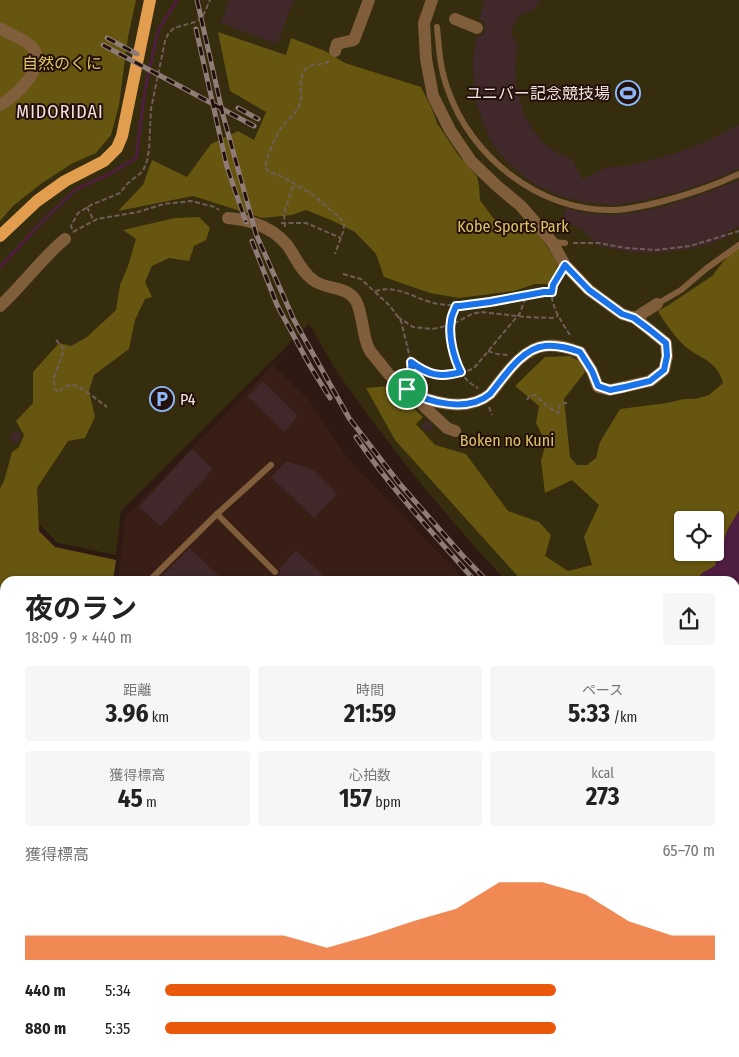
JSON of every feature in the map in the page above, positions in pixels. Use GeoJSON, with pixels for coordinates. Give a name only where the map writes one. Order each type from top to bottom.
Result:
{"type":"FeatureCollection","features":[{"type":"Feature","properties":{"kind":"main road"},"geometry":{"type":"LineString","coordinates":[[0,236],[37,201],[65,181],[104,161],[117,148],[122,136],[150,0]]}},
{"type":"Feature","properties":{"kind":"street"},"geometry":{"type":"LineString","coordinates":[[335,51],[338,44],[354,40],[369,0]]}},
{"type":"Feature","properties":{"kind":"street"},"geometry":{"type":"LineString","coordinates":[[228,218],[243,219],[260,224],[275,233],[288,247],[301,268],[314,281],[344,290],[356,300],[369,349],[400,385],[416,395],[451,404],[472,403],[485,398],[519,360],[532,350],[545,346],[566,347],[580,352],[592,371],[598,386],[610,390],[650,381],[664,370],[667,356],[666,343],[634,318],[622,314],[589,290],[565,265],[552,242],[521,206],[471,161],[450,130],[433,96],[426,59],[424,23],[432,0]]}},
{"type":"Feature","properties":{"kind":"street"},"geometry":{"type":"LineString","coordinates":[[455,19],[478,28]]}},
{"type":"Feature","properties":{"kind":"street"},"geometry":{"type":"LineString","coordinates":[[0,105],[9,100],[21,88],[31,76],[36,63],[36,53],[31,46],[2,31]]}},
{"type":"Feature","properties":{"kind":"street"},"geometry":{"type":"LineString","coordinates":[[0,306],[53,249],[65,239]]}},
{"type":"Feature","properties":{"kind":"street"},"geometry":{"type":"LineString","coordinates":[[634,318],[657,304]]}},
{"type":"Feature","properties":{"kind":"street"},"geometry":{"type":"LineString","coordinates":[[407,389],[447,428],[455,431]]}},
{"type":"Feature","properties":{"kind":"lane"},"geometry":{"type":"LineString","coordinates":[[437,27],[440,58],[446,85],[469,133],[497,164],[514,178],[540,194],[578,207],[619,210],[638,208],[677,197],[712,186],[739,174]]}},
{"type":"Feature","properties":{"kind":"lane"},"geometry":{"type":"LineString","coordinates":[[552,242],[565,243]]}},
{"type":"Feature","properties":{"kind":"lane"},"geometry":{"type":"LineString","coordinates":[[657,304],[681,290],[739,245]]}},
{"type":"Feature","properties":{"kind":"lane"},"geometry":{"type":"LineString","coordinates":[[157,576],[217,514],[271,465]]}},
{"type":"Feature","properties":{"kind":"lane"},"geometry":{"type":"LineString","coordinates":[[217,514],[275,572]]}},
{"type":"Feature","properties":{"kind":"path"},"geometry":{"type":"LineString","coordinates":[[210,0],[202,18],[174,28],[164,41],[151,109],[147,162],[143,171],[127,184],[120,193],[87,207],[78,214],[71,226],[73,232],[94,221],[138,212],[164,204],[192,201],[215,207],[228,218]]}},
{"type":"Feature","properties":{"kind":"path"},"geometry":{"type":"LineString","coordinates":[[335,51],[331,60],[326,64],[309,66],[306,69],[301,79],[300,104],[280,129],[265,167],[269,172],[279,175],[312,194],[341,219],[344,226],[335,254]]}},
{"type":"Feature","properties":{"kind":"path"},"geometry":{"type":"LineString","coordinates":[[284,213],[294,183]]}},
{"type":"Feature","properties":{"kind":"path"},"geometry":{"type":"LineString","coordinates":[[87,207],[94,221]]}},
{"type":"Feature","properties":{"kind":"path"},"geometry":{"type":"LineString","coordinates":[[279,223],[306,223],[341,238]]}},
{"type":"Feature","properties":{"kind":"path"},"geometry":{"type":"LineString","coordinates":[[565,243],[598,243],[625,248],[656,250],[690,246],[739,231]]}},
{"type":"Feature","properties":{"kind":"path"},"geometry":{"type":"LineString","coordinates":[[565,265],[553,285],[552,296],[558,316],[580,352]]}},
{"type":"Feature","properties":{"kind":"path"},"geometry":{"type":"LineString","coordinates":[[343,274],[361,279],[390,306],[401,321],[411,362],[412,375],[407,389]]}},
{"type":"Feature","properties":{"kind":"path"},"geometry":{"type":"LineString","coordinates":[[375,291],[385,288],[400,291],[431,303],[456,306],[552,292]]}},
{"type":"Feature","properties":{"kind":"path"},"geometry":{"type":"LineString","coordinates":[[411,362],[419,369],[446,376],[474,368],[520,313],[526,295]]}},
{"type":"Feature","properties":{"kind":"path"},"geometry":{"type":"LineString","coordinates":[[456,306],[451,321],[450,333],[457,365],[471,384],[481,390],[491,392]]}},
{"type":"Feature","properties":{"kind":"path"},"geometry":{"type":"LineString","coordinates":[[398,317],[414,327],[432,329],[451,325],[472,314],[481,312],[552,318],[558,316]]}},
{"type":"Feature","properties":{"kind":"path"},"geometry":{"type":"LineString","coordinates":[[56,340],[64,349],[54,378],[54,388],[58,392],[66,386],[73,385],[107,407]]}},
{"type":"Feature","properties":{"kind":"path"},"geometry":{"type":"LineString","coordinates":[[488,350],[497,354],[523,357]]}},
{"type":"Feature","properties":{"kind":"path"},"geometry":{"type":"LineString","coordinates":[[527,400],[530,395],[536,395],[548,407],[558,413],[562,403],[567,404]]}},
{"type":"Feature","properties":{"kind":"shaded area"},"geometry":{"type":"Polygon","coordinates":[[[273,365],[310,401],[349,460],[461,576],[119,576],[125,517],[273,365]]]}},
{"type":"Feature","properties":{"kind":"shaded area"},"geometry":{"type":"Polygon","coordinates":[[[739,511],[739,576],[700,576],[715,566],[717,561],[724,561],[724,540],[728,529],[739,511]]]}},
{"type":"Feature","properties":{"kind":"green space","name":"Kobe Sports Park"},"geometry":{"type":"Polygon","coordinates":[[[0,0],[739,0],[739,499],[706,511],[674,511],[675,561],[664,576],[501,576],[441,508],[380,432],[338,372],[309,324],[121,511],[116,555],[57,543],[26,510],[0,501],[0,0]]]}},
{"type":"Feature","properties":{"kind":"green space","name":"自然のくに"},"geometry":{"type":"Polygon","coordinates":[[[0,0],[136,0],[128,37],[119,105],[111,135],[96,153],[73,163],[42,183],[13,206],[0,221],[0,0]]]}},
{"type":"Feature","properties":{"kind":"green space"},"geometry":{"type":"Polygon","coordinates":[[[218,32],[286,55],[291,38],[325,51],[345,63],[421,87],[437,123],[459,156],[477,176],[480,200],[494,219],[512,224],[529,225],[549,249],[558,266],[548,284],[535,284],[514,291],[459,298],[430,293],[384,277],[376,254],[355,232],[306,210],[292,215],[262,218],[193,196],[118,211],[143,185],[152,160],[187,177],[211,144],[238,131],[254,140],[266,112],[230,91],[218,32]]]}},
{"type":"Feature","properties":{"kind":"green space"},"geometry":{"type":"Polygon","coordinates":[[[199,217],[210,228],[206,240],[194,246],[189,261],[169,258],[152,266],[145,282],[152,297],[145,299],[135,320],[129,349],[94,375],[89,391],[95,417],[85,438],[68,441],[37,488],[39,531],[55,547],[116,560],[114,576],[0,576],[0,488],[4,481],[12,452],[19,447],[24,435],[16,421],[33,403],[33,372],[59,343],[71,346],[87,337],[116,310],[120,285],[136,239],[123,230],[175,218],[199,217]]]}},
{"type":"Feature","properties":{"kind":"green space"},"geometry":{"type":"Polygon","coordinates":[[[739,241],[739,511],[728,529],[724,540],[724,511],[674,511],[674,561],[717,561],[715,566],[700,576],[517,576],[395,440],[366,388],[389,386],[423,417],[416,424],[435,445],[466,454],[508,511],[539,522],[551,535],[545,556],[568,571],[592,565],[584,537],[599,505],[572,480],[545,493],[541,461],[546,443],[536,423],[539,406],[515,386],[545,357],[570,356],[583,363],[585,372],[564,399],[570,457],[577,465],[587,465],[596,458],[600,442],[620,409],[695,399],[709,395],[723,383],[713,365],[687,348],[671,331],[658,311],[712,276],[739,241]]]}},
{"type":"Feature","properties":{"kind":"building"},"geometry":{"type":"Polygon","coordinates":[[[229,0],[294,0],[277,44],[221,23],[229,0]]]}},
{"type":"Feature","properties":{"kind":"building"},"geometry":{"type":"Polygon","coordinates":[[[485,0],[541,0],[534,9],[518,16],[511,32],[518,45],[515,67],[517,89],[524,114],[533,130],[554,151],[573,160],[582,179],[608,167],[639,163],[674,154],[705,142],[739,125],[739,169],[679,192],[618,205],[586,203],[560,196],[535,185],[499,153],[490,139],[476,101],[473,63],[476,36],[482,35],[485,31],[484,23],[479,20],[485,0]]]}},
{"type":"Feature","properties":{"kind":"building"},"geometry":{"type":"Polygon","coordinates":[[[739,180],[739,227],[727,232],[729,236],[710,244],[689,249],[645,253],[599,246],[583,230],[563,219],[566,208],[585,213],[612,215],[631,213],[692,198],[739,180]]]}},
{"type":"Feature","properties":{"kind":"building"},"geometry":{"type":"Polygon","coordinates":[[[263,381],[298,416],[284,432],[248,397],[263,381]]]}},
{"type":"Feature","properties":{"kind":"building"},"geometry":{"type":"Polygon","coordinates":[[[427,420],[434,427],[428,432],[421,426],[427,420]]]}},
{"type":"Feature","properties":{"kind":"building"},"geometry":{"type":"Polygon","coordinates":[[[14,430],[22,434],[17,444],[9,439],[14,430]]]}},
{"type":"Feature","properties":{"kind":"building"},"geometry":{"type":"Polygon","coordinates":[[[192,449],[213,469],[161,526],[139,507],[192,449]]]}},
{"type":"Feature","properties":{"kind":"building"},"geometry":{"type":"Polygon","coordinates":[[[287,461],[313,470],[337,494],[314,518],[271,477],[287,461]]]}},
{"type":"Feature","properties":{"kind":"building"},"geometry":{"type":"Polygon","coordinates":[[[190,548],[219,576],[201,576],[162,576],[190,548]]]}},
{"type":"Feature","properties":{"kind":"building"},"geometry":{"type":"Polygon","coordinates":[[[296,550],[324,576],[278,576],[279,569],[296,550]]]}},
{"type":"Feature","properties":{"kind":"waterway"},"geometry":{"type":"LineString","coordinates":[[0,267],[75,190],[111,173],[136,158],[145,90],[158,31],[177,0]]}},
{"type":"Feature","properties":{"kind":"railway"},"geometry":{"type":"LineString","coordinates":[[197,0],[223,115],[256,234],[294,320],[349,418],[399,483],[482,576]]}},
{"type":"Feature","properties":{"kind":"railway"},"geometry":{"type":"LineString","coordinates":[[196,29],[227,167],[246,222]]}},
{"type":"Feature","properties":{"kind":"railway"},"geometry":{"type":"LineString","coordinates":[[107,38],[137,54]]}},
{"type":"Feature","properties":{"kind":"railway"},"geometry":{"type":"LineString","coordinates":[[103,45],[254,126]]}},
{"type":"Feature","properties":{"kind":"railway"},"geometry":{"type":"LineString","coordinates":[[238,108],[258,119]]}},
{"type":"Feature","properties":{"kind":"railway"},"geometry":{"type":"LineString","coordinates":[[252,241],[277,305],[310,366],[330,398]]}},
{"type":"Feature","properties":{"kind":"railway"},"geometry":{"type":"LineString","coordinates":[[356,437],[398,493],[471,576]]}},
{"type":"Feature","properties":{"kind":"place","name":"ユニバー記念競技場"},"geometry":{"type":"Point","coordinates":[628,93]}},
{"type":"Feature","properties":{"kind":"place","name":"P4"},"geometry":{"type":"Point","coordinates":[162,399]}},
{"type":"Feature","properties":{"kind":"district","name":"MIDORIDAI"},"geometry":{"type":"Point","coordinates":[60,112]}},
{"type":"Feature","properties":{"kind":"route"},"geometry":{"type":"LineString","coordinates":[[565,265],[589,290],[622,314],[634,318],[666,343],[667,356],[664,370],[650,381],[610,390],[598,386],[592,371],[580,352],[566,347],[545,346],[532,350],[519,360],[490,394],[472,403],[451,404],[431,400],[416,395],[407,389],[412,375],[411,362],[419,369],[437,375],[446,376],[461,372],[457,365],[450,333],[451,321],[456,306],[552,292],[553,285],[565,265]]}},
{"type":"Feature","properties":{"kind":"park label","name":"Boken no Kuni"},"geometry":{"type":"Point","coordinates":[507,440]}}]}
